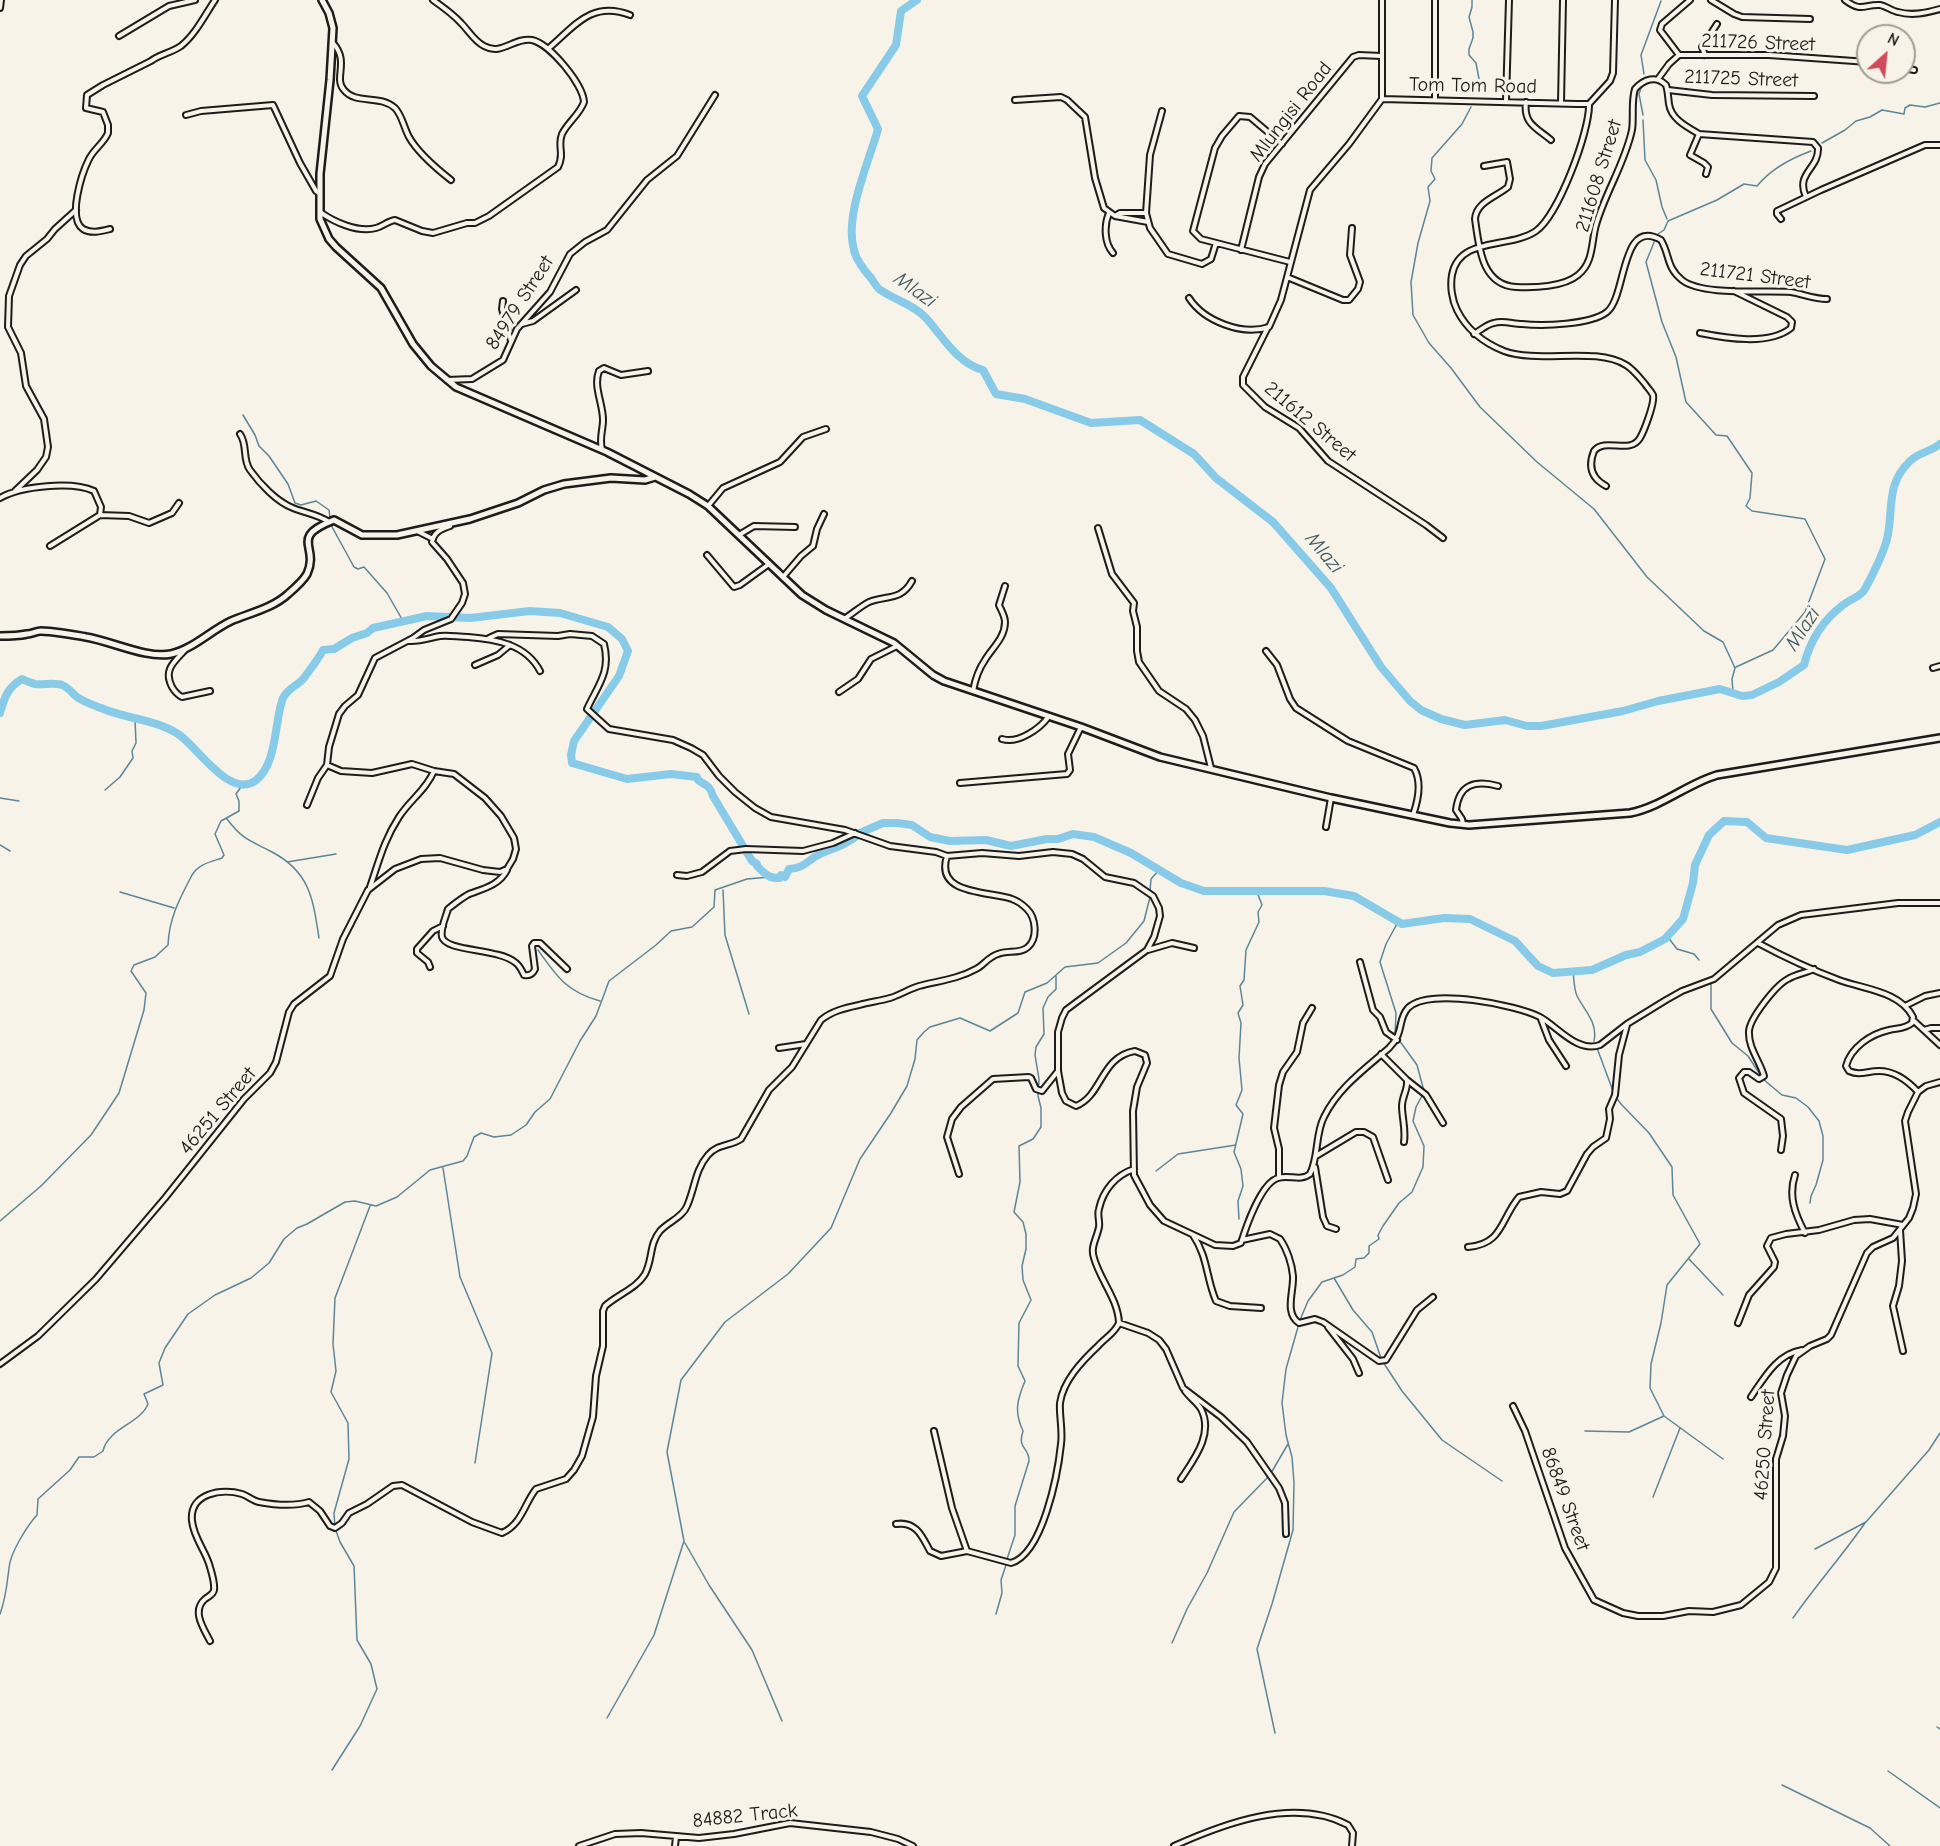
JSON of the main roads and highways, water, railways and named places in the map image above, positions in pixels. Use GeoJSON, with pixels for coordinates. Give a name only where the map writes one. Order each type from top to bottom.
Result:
{"type":"FeatureCollection","features":[{"type":"Feature","properties":{"kind":"waterway","name":"Mlazi"},"geometry":{"type":"LineString","coordinates":[[917,0],[901,11],[896,45],[862,96],[878,129],[859,189],[852,221],[854,250],[863,268],[879,289],[921,313],[958,355],[974,367],[983,370],[996,394],[1025,399],[1091,423],[1140,420],[1194,454],[1216,478],[1273,522],[1331,588],[1381,667],[1410,701],[1421,710],[1441,719],[1465,725],[1505,720],[1527,726],[1541,726],[1623,711],[1658,701],[1720,689],[1742,696],[1752,695],[1779,682],[1804,665],[1814,639],[1829,617],[1863,592],[1885,545],[1896,480],[1913,459],[1940,444]]}},
{"type":"Feature","properties":{"kind":"waterway"},"geometry":{"type":"LineString","coordinates":[[1472,0],[1469,17],[1473,38],[1469,55],[1476,63],[1479,79],[1473,94]]}},
{"type":"Feature","properties":{"kind":"waterway"},"geometry":{"type":"LineString","coordinates":[[1644,74],[1641,55],[1661,1]]}},
{"type":"Feature","properties":{"kind":"waterway"},"geometry":{"type":"LineString","coordinates":[[1641,88],[1639,94],[1643,115]]}},
{"type":"Feature","properties":{"kind":"waterway"},"geometry":{"type":"LineString","coordinates":[[1822,143],[1856,121],[1882,110],[1904,114],[1905,108],[1910,105],[1925,107],[1940,103]]}},
{"type":"Feature","properties":{"kind":"waterway"},"geometry":{"type":"LineString","coordinates":[[1471,107],[1462,124],[1432,158],[1431,171],[1435,179],[1428,187],[1430,201],[1418,243],[1411,282],[1413,315],[1429,343],[1480,407],[1537,462],[1594,509],[1647,577],[1704,631],[1723,642],[1735,668],[1732,679],[1733,692]]}},
{"type":"Feature","properties":{"kind":"waterway"},"geometry":{"type":"LineString","coordinates":[[1643,120],[1645,160],[1656,180],[1667,219]]}},
{"type":"Feature","properties":{"kind":"waterway"},"geometry":{"type":"LineString","coordinates":[[1658,234],[1664,230],[1668,221],[1717,200],[1744,184],[1757,186],[1782,165],[1811,151]]}},
{"type":"Feature","properties":{"kind":"waterway"},"geometry":{"type":"LineString","coordinates":[[1655,240],[1646,262],[1662,322],[1676,357],[1686,402],[1716,435],[1727,436],[1752,473],[1750,498],[1746,506],[1752,511],[1805,519],[1825,559],[1805,612],[1773,650],[1736,667]]}},
{"type":"Feature","properties":{"kind":"waterway"},"geometry":{"type":"LineString","coordinates":[[243,415],[259,446],[269,456],[288,484],[295,503],[301,505],[316,501],[329,510],[330,518]]}},
{"type":"Feature","properties":{"kind":"waterway"},"geometry":{"type":"LineString","coordinates":[[331,525],[354,567],[358,569],[364,567],[387,593],[403,621]]}},
{"type":"Feature","properties":{"kind":"waterway"},"geometry":{"type":"LineString","coordinates":[[0,713],[7,693],[22,679],[35,684],[62,685],[89,703],[169,729],[185,740],[224,777],[245,785],[255,781],[268,764],[283,698],[303,679],[323,650],[334,649],[373,628],[427,616],[470,618],[530,611],[560,613],[608,627],[622,639],[628,651],[619,676],[574,741],[572,763],[627,779],[671,774],[697,777],[710,790],[752,861],[773,878],[780,878],[781,875],[785,877],[789,869],[803,865],[817,855],[846,843],[859,834]]}},
{"type":"Feature","properties":{"kind":"waterway"},"geometry":{"type":"LineString","coordinates":[[105,790],[120,777],[133,758],[132,751],[136,743],[135,719]]}},
{"type":"Feature","properties":{"kind":"waterway"},"geometry":{"type":"LineString","coordinates":[[0,1221],[41,1186],[91,1135],[119,1093],[144,1010],[146,993],[131,971],[134,965],[155,957],[168,945],[179,900],[195,871],[224,855],[215,834],[221,821],[239,811],[236,794],[243,784]]}},
{"type":"Feature","properties":{"kind":"waterway"},"geometry":{"type":"LineString","coordinates":[[0,798],[19,801]]}},
{"type":"Feature","properties":{"kind":"waterway"},"geometry":{"type":"LineString","coordinates":[[227,819],[242,836],[272,852],[295,868],[312,899],[319,938]]}},
{"type":"Feature","properties":{"kind":"waterway"},"geometry":{"type":"LineString","coordinates":[[860,833],[883,823],[897,823],[912,825],[930,837],[950,841],[986,840],[1011,846],[1058,839],[1073,834],[1094,837],[1131,853],[1181,883],[1204,891],[1324,891],[1354,896],[1402,924],[1444,918],[1470,919],[1515,941],[1538,966],[1553,973],[1592,970],[1626,955],[1640,952],[1665,939],[1683,919],[1693,883],[1695,865],[1709,835],[1724,821],[1747,822],[1766,838],[1847,850],[1915,835],[1940,822]]}},
{"type":"Feature","properties":{"kind":"waterway"},"geometry":{"type":"LineString","coordinates":[[0,845],[10,851]]}},
{"type":"Feature","properties":{"kind":"waterway"},"geometry":{"type":"LineString","coordinates":[[287,862],[336,854]]}},
{"type":"Feature","properties":{"kind":"waterway"},"geometry":{"type":"LineString","coordinates":[[1150,891],[1151,879],[1159,870]]}},
{"type":"Feature","properties":{"kind":"waterway"},"geometry":{"type":"LineString","coordinates":[[0,1614],[12,1555],[37,1515],[38,1499],[70,1470],[79,1457],[94,1457],[103,1451],[106,1443],[117,1431],[144,1411],[148,1404],[144,1394],[163,1385],[159,1363],[165,1348],[188,1314],[215,1295],[251,1278],[269,1263],[284,1239],[297,1228],[345,1202],[355,1201],[376,1206],[397,1197],[430,1170],[463,1161],[474,1137],[481,1133],[494,1137],[511,1135],[526,1125],[535,1112],[550,1099],[580,1041],[596,1016],[609,981],[671,931],[692,927],[714,907],[715,890],[747,879],[771,877]]}},
{"type":"Feature","properties":{"kind":"waterway"},"geometry":{"type":"LineString","coordinates":[[723,890],[725,935],[749,1014]]}},
{"type":"Feature","properties":{"kind":"waterway"},"geometry":{"type":"LineString","coordinates":[[120,892],[174,908]]}},
{"type":"Feature","properties":{"kind":"waterway"},"geometry":{"type":"LineString","coordinates":[[1239,1219],[1238,1201],[1243,1186],[1241,1169],[1234,1152],[1243,1114],[1236,1105],[1242,1090],[1239,1058],[1241,1023],[1238,1013],[1243,1005],[1240,986],[1244,980],[1246,950],[1259,922],[1258,912],[1262,905],[1257,892]]}},
{"type":"Feature","properties":{"kind":"waterway"},"geometry":{"type":"LineString","coordinates":[[607,1718],[654,1635],[684,1541],[667,1452],[681,1380],[725,1322],[788,1274],[831,1228],[860,1159],[907,1086],[915,1059],[917,1040],[924,1032],[930,1027],[960,1018],[990,1031],[1018,1013],[1025,992],[1047,983],[1065,967],[1098,963],[1126,943],[1144,921],[1150,897]]}},
{"type":"Feature","properties":{"kind":"waterway"},"geometry":{"type":"LineString","coordinates":[[1395,1035],[1396,1013],[1380,962],[1386,944],[1398,922]]}},
{"type":"Feature","properties":{"kind":"waterway"},"geometry":{"type":"LineString","coordinates":[[1667,936],[1677,949],[1694,954],[1699,960]]}},
{"type":"Feature","properties":{"kind":"waterway"},"geometry":{"type":"LineString","coordinates":[[538,950],[551,968],[571,988],[600,1001]]}},
{"type":"Feature","properties":{"kind":"waterway"},"geometry":{"type":"LineString","coordinates":[[1573,972],[1577,996],[1594,1028],[1594,1041]]}},
{"type":"Feature","properties":{"kind":"waterway"},"geometry":{"type":"LineString","coordinates":[[1007,1559],[1015,1535],[1015,1506],[1029,1461],[1021,1442],[1023,1431],[1018,1412],[1018,1400],[1025,1381],[1018,1366],[1019,1323],[1031,1300],[1023,1280],[1022,1266],[1026,1249],[1026,1234],[1023,1222],[1014,1212],[1020,1182],[1019,1146],[1033,1139],[1041,1127],[1039,1079],[1035,1055],[1036,1047],[1044,1034],[1043,1008],[1048,997],[1056,989],[1056,976]]}},
{"type":"Feature","properties":{"kind":"waterway"},"geometry":{"type":"LineString","coordinates":[[1711,982],[1711,1009],[1732,1043],[1748,1056],[1761,1076]]}},
{"type":"Feature","properties":{"kind":"waterway"},"geometry":{"type":"LineString","coordinates":[[1399,1040],[1417,1065],[1424,1091]]}},
{"type":"Feature","properties":{"kind":"waterway"},"geometry":{"type":"LineString","coordinates":[[1597,1048],[1613,1091]]}},
{"type":"Feature","properties":{"kind":"waterway"},"geometry":{"type":"LineString","coordinates":[[1763,1079],[1782,1095],[1796,1098],[1808,1107],[1819,1121],[1823,1136],[1823,1160],[1810,1203]]}},
{"type":"Feature","properties":{"kind":"waterway"},"geometry":{"type":"LineString","coordinates":[[1275,1733],[1257,1649],[1293,1530],[1292,1457],[1286,1435],[1282,1403],[1286,1369],[1308,1301],[1322,1282],[1343,1275],[1355,1267],[1356,1259],[1364,1258],[1369,1253],[1369,1246],[1379,1239],[1378,1235],[1399,1203],[1412,1192],[1423,1167],[1424,1146],[1413,1121],[1416,1107],[1423,1094]]}},
{"type":"Feature","properties":{"kind":"waterway"},"geometry":{"type":"LineString","coordinates":[[1615,1096],[1649,1133],[1672,1167],[1673,1195],[1700,1244],[1667,1285],[1651,1364],[1650,1388],[1664,1416],[1723,1459]]}},
{"type":"Feature","properties":{"kind":"waterway"},"geometry":{"type":"LineString","coordinates":[[1156,1171],[1178,1154],[1236,1145]]}},
{"type":"Feature","properties":{"kind":"waterway"},"geometry":{"type":"LineString","coordinates":[[443,1168],[460,1277],[492,1353],[475,1463]]}},
{"type":"Feature","properties":{"kind":"waterway"},"geometry":{"type":"LineString","coordinates":[[332,1770],[360,1726],[377,1689],[371,1664],[357,1640],[354,1566],[335,1528],[334,1513],[349,1459],[348,1423],[331,1392],[336,1371],[333,1344],[335,1298],[370,1206]]}},
{"type":"Feature","properties":{"kind":"waterway"},"geometry":{"type":"LineString","coordinates":[[1689,1259],[1723,1295]]}},
{"type":"Feature","properties":{"kind":"waterway"},"geometry":{"type":"LineString","coordinates":[[1334,1278],[1353,1310],[1372,1332],[1381,1358]]}},
{"type":"Feature","properties":{"kind":"waterway"},"geometry":{"type":"LineString","coordinates":[[1383,1362],[1402,1391],[1442,1440],[1502,1481]]}},
{"type":"Feature","properties":{"kind":"waterway"},"geometry":{"type":"LineString","coordinates":[[1585,1431],[1629,1432],[1664,1416]]}},
{"type":"Feature","properties":{"kind":"waterway"},"geometry":{"type":"LineString","coordinates":[[1653,1497],[1680,1428]]}},
{"type":"Feature","properties":{"kind":"waterway"},"geometry":{"type":"LineString","coordinates":[[1815,1549],[1866,1522],[1929,1450],[1940,1433]]}},
{"type":"Feature","properties":{"kind":"waterway"},"geometry":{"type":"LineString","coordinates":[[1271,1473],[1288,1444]]}},
{"type":"Feature","properties":{"kind":"waterway"},"geometry":{"type":"LineString","coordinates":[[1172,1643],[1234,1512],[1268,1477]]}},
{"type":"Feature","properties":{"kind":"waterway"},"geometry":{"type":"LineString","coordinates":[[1793,1618],[1865,1523]]}},
{"type":"Feature","properties":{"kind":"waterway"},"geometry":{"type":"LineString","coordinates":[[685,1543],[709,1585],[752,1650],[782,1721]]}},
{"type":"Feature","properties":{"kind":"waterway"},"geometry":{"type":"LineString","coordinates":[[996,1614],[1002,1593],[1001,1580],[1006,1565]]}},
{"type":"Feature","properties":{"kind":"waterway"},"geometry":{"type":"LineString","coordinates":[[1888,1771],[1940,1808]]}},
{"type":"Feature","properties":{"kind":"waterway"},"geometry":{"type":"LineString","coordinates":[[1782,1785],[1870,1828],[1890,1846]]}}]}
